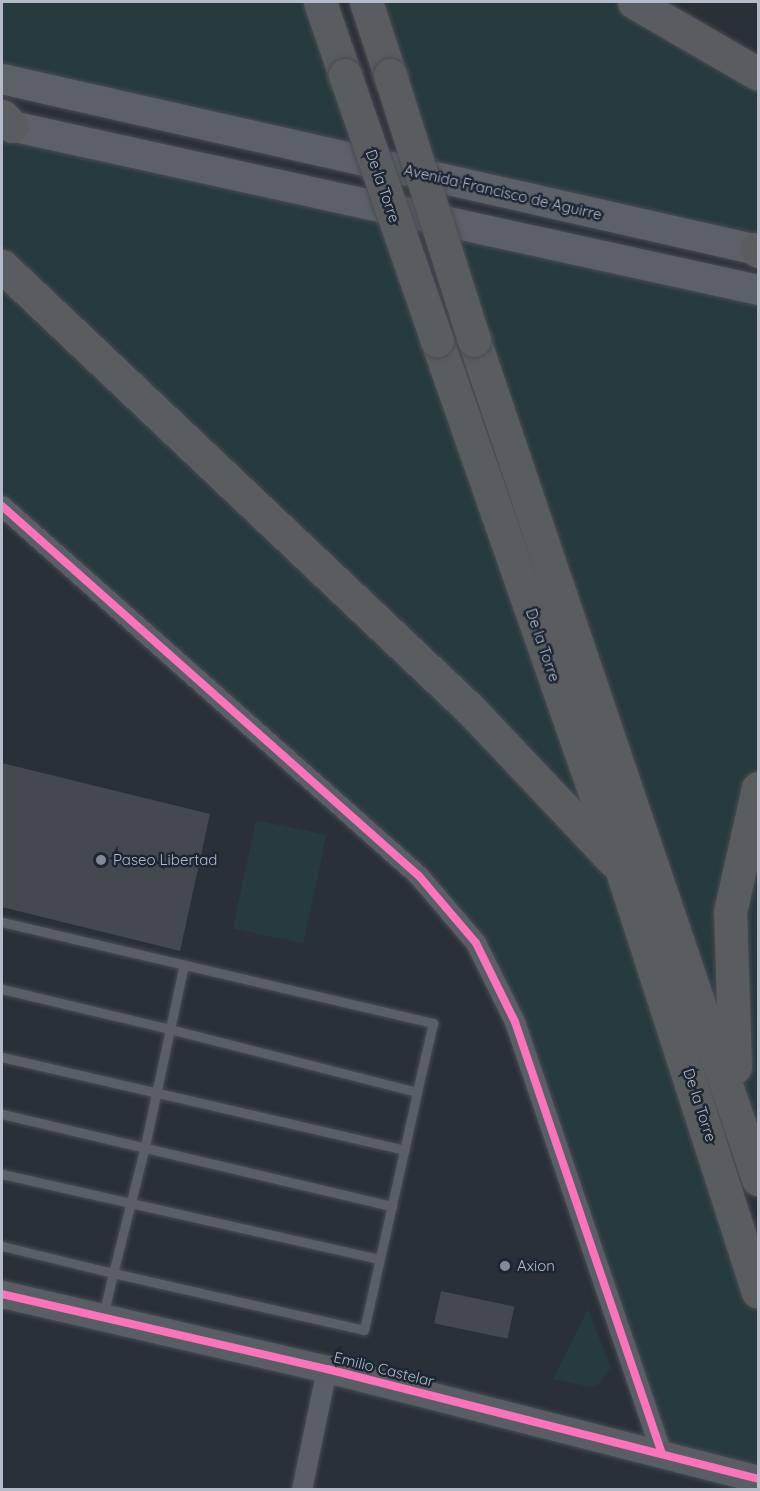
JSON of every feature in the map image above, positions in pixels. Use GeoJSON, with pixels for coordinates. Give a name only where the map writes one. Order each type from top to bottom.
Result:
{"type":"FeatureCollection","features":[{"type":"Feature","properties":{"kind":"highway","name":"De la Torre"},"geometry":{"type":"LineString","coordinates":[[320,2],[621,868],[759,1291]]}},
{"type":"Feature","properties":{"kind":"highway","name":"De la Torre"},"geometry":{"type":"LineString","coordinates":[[366,2],[474,340],[759,1179]]}},
{"type":"Feature","properties":{"kind":"highway"},"geometry":{"type":"LineString","coordinates":[[634,2],[759,74]]}},
{"type":"Feature","properties":{"kind":"highway"},"geometry":{"type":"LineString","coordinates":[[2,266],[471,710],[621,868]]}},
{"type":"Feature","properties":{"kind":"highway"},"geometry":{"type":"LineString","coordinates":[[744,1137],[730,1029],[730,912],[759,788]]}},
{"type":"Feature","properties":{"kind":"main road","name":"Avenida Francisco de Aguirre"},"geometry":{"type":"LineString","coordinates":[[2,78],[758,250]]}},
{"type":"Feature","properties":{"kind":"main road"},"geometry":{"type":"LineString","coordinates":[[5,122],[759,290]]}},
{"type":"Feature","properties":{"kind":"street"},"geometry":{"type":"LineString","coordinates":[[2,506],[419,876],[476,943],[515,1022],[661,1452]]}},
{"type":"Feature","properties":{"kind":"street","name":"Emilio Castelar"},"geometry":{"type":"LineString","coordinates":[[2,1294],[327,1369],[661,1452],[759,1479]]}},
{"type":"Feature","properties":{"kind":"street"},"geometry":{"type":"LineString","coordinates":[[302,1490],[327,1369]]}},
{"type":"Feature","properties":{"kind":"lane"},"geometry":{"type":"LineString","coordinates":[[2,922],[433,1023],[364,1330],[2,1246]]}},
{"type":"Feature","properties":{"kind":"lane"},"geometry":{"type":"LineString","coordinates":[[102,1317],[145,1146],[184,964]]}},
{"type":"Feature","properties":{"kind":"lane"},"geometry":{"type":"LineString","coordinates":[[2,989],[417,1092]]}},
{"type":"Feature","properties":{"kind":"lane"},"geometry":{"type":"LineString","coordinates":[[2,1058],[404,1150]]}},
{"type":"Feature","properties":{"kind":"lane"},"geometry":{"type":"LineString","coordinates":[[2,1114],[392,1206]]}},
{"type":"Feature","properties":{"kind":"lane"},"geometry":{"type":"LineString","coordinates":[[2,1174],[380,1259]]}},
{"type":"Feature","properties":{"kind":"green space"},"geometry":{"type":"Polygon","coordinates":[[[2,2],[321,2],[372,153],[2,77],[2,2]]]}},
{"type":"Feature","properties":{"kind":"green space"},"geometry":{"type":"Polygon","coordinates":[[[366,2],[634,2],[758,74],[758,250],[420,169],[366,2]]]}},
{"type":"Feature","properties":{"kind":"green space"},"geometry":{"type":"Polygon","coordinates":[[[2,124],[390,206],[758,1291],[758,1479],[661,1452],[515,1022],[453,913],[2,506],[2,124]]]}},
{"type":"Feature","properties":{"kind":"green space"},"geometry":{"type":"Polygon","coordinates":[[[434,214],[758,289],[758,1179],[434,214]]]}},
{"type":"Feature","properties":{"kind":"green space"},"geometry":{"type":"Polygon","coordinates":[[[256,820],[326,835],[303,944],[233,929],[256,820]]]}},
{"type":"Feature","properties":{"kind":"green space"},"geometry":{"type":"Polygon","coordinates":[[[588,1309],[611,1368],[595,1388],[553,1379],[588,1309]]]}},
{"type":"Feature","properties":{"kind":"building","name":"Paseo Libertad"},"geometry":{"type":"Polygon","coordinates":[[[2,763],[210,814],[180,951],[2,907],[2,763]]]}},
{"type":"Feature","properties":{"kind":"building"},"geometry":{"type":"Polygon","coordinates":[[[441,1291],[514,1307],[507,1339],[434,1323],[441,1291]]]}},
{"type":"Feature","properties":{"kind":"cycle path"},"geometry":{"type":"LineString","coordinates":[[2,506],[419,876],[476,943],[515,1022],[661,1452]]}},
{"type":"Feature","properties":{"kind":"cycle path"},"geometry":{"type":"LineString","coordinates":[[2,1294],[327,1369],[758,1479]]}},
{"type":"Feature","properties":{"kind":"place","name":"Paseo Libertad"},"geometry":{"type":"Point","coordinates":[101,860]}},
{"type":"Feature","properties":{"kind":"place","name":"Axion"},"geometry":{"type":"Point","coordinates":[505,1266]}}]}
